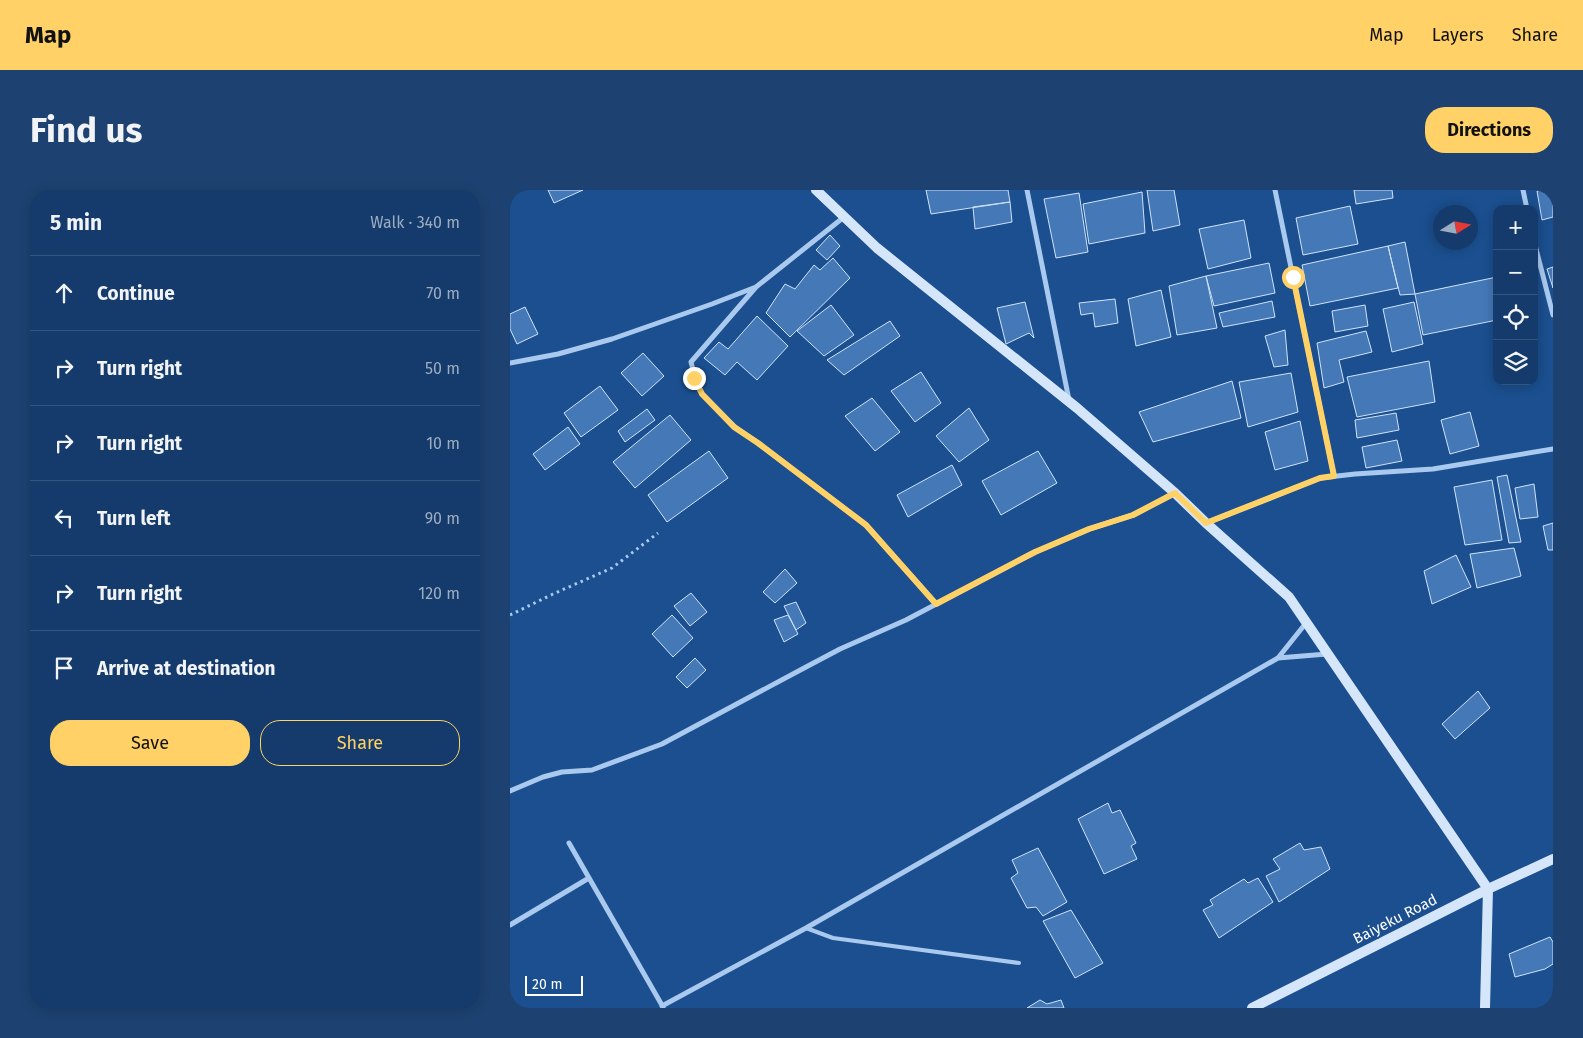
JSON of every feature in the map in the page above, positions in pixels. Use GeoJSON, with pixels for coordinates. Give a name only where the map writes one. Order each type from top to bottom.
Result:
{"type":"FeatureCollection","features":[{"type":"Feature","properties":{"kind":"street"},"geometry":{"type":"LineString","coordinates":[[816,190],[877,248],[1069,402],[1175,493],[1289,597],[1488,889],[1485,1008]]}},
{"type":"Feature","properties":{"kind":"street"},"geometry":{"type":"LineString","coordinates":[[1027,190],[1069,402]]}},
{"type":"Feature","properties":{"kind":"street"},"geometry":{"type":"LineString","coordinates":[[1275,190],[1334,476]]}},
{"type":"Feature","properties":{"kind":"street"},"geometry":{"type":"LineString","coordinates":[[1524,190],[1527,205]]}},
{"type":"Feature","properties":{"kind":"street"},"geometry":{"type":"LineString","coordinates":[[844,217],[756,287],[691,362],[694,378],[702,394],[734,427],[866,525],[936,604]]}},
{"type":"Feature","properties":{"kind":"street"},"geometry":{"type":"LineString","coordinates":[[1536,250],[1553,315]]}},
{"type":"Feature","properties":{"kind":"street"},"geometry":{"type":"LineString","coordinates":[[510,363],[558,354],[612,339],[756,287]]}},
{"type":"Feature","properties":{"kind":"street"},"geometry":{"type":"LineString","coordinates":[[1206,523],[1320,478],[1433,469],[1553,450]]}},
{"type":"Feature","properties":{"kind":"street"},"geometry":{"type":"LineString","coordinates":[[510,791],[543,777],[562,772],[592,770],[662,744],[840,649],[906,620],[1035,552],[1089,529],[1133,515],[1175,493]]}},
{"type":"Feature","properties":{"kind":"street"},"geometry":{"type":"LineString","coordinates":[[569,843],[663,1007],[806,928],[1278,658],[1306,622]]}},
{"type":"Feature","properties":{"kind":"street"},"geometry":{"type":"LineString","coordinates":[[1278,658],[1328,654]]}},
{"type":"Feature","properties":{"kind":"street","name":"Baiyeku Road"},"geometry":{"type":"LineString","coordinates":[[1252,1008],[1488,889],[1553,859]]}},
{"type":"Feature","properties":{"kind":"street"},"geometry":{"type":"LineString","coordinates":[[510,926],[589,878]]}},
{"type":"Feature","properties":{"kind":"lane"},"geometry":{"type":"LineString","coordinates":[[806,928],[833,938],[1019,963]]}},
{"type":"Feature","properties":{"kind":"path"},"geometry":{"type":"LineString","coordinates":[[510,615],[612,568],[658,533]]}},
{"type":"Feature","properties":{"kind":"building"},"geometry":{"type":"Polygon","coordinates":[[[548,190],[583,190],[554,203],[548,190]]]}},
{"type":"Feature","properties":{"kind":"building"},"geometry":{"type":"Polygon","coordinates":[[[926,190],[1008,190],[1010,202],[931,214],[926,190]]]}},
{"type":"Feature","properties":{"kind":"building"},"geometry":{"type":"Polygon","coordinates":[[[1147,190],[1174,190],[1180,225],[1153,231],[1147,190]]]}},
{"type":"Feature","properties":{"kind":"building"},"geometry":{"type":"Polygon","coordinates":[[[1354,190],[1392,190],[1393,198],[1356,204],[1354,190]]]}},
{"type":"Feature","properties":{"kind":"building"},"geometry":{"type":"Polygon","coordinates":[[[1553,190],[1553,217],[1542,220],[1537,191],[1553,190]]]}},
{"type":"Feature","properties":{"kind":"building"},"geometry":{"type":"Polygon","coordinates":[[[1142,192],[1145,233],[1089,244],[1083,204],[1142,192]]]}},
{"type":"Feature","properties":{"kind":"building"},"geometry":{"type":"Polygon","coordinates":[[[1079,193],[1088,252],[1056,258],[1044,199],[1079,193]]]}},
{"type":"Feature","properties":{"kind":"building"},"geometry":{"type":"Polygon","coordinates":[[[1010,202],[1012,222],[975,229],[973,207],[1010,202]]]}},
{"type":"Feature","properties":{"kind":"building"},"geometry":{"type":"Polygon","coordinates":[[[1350,206],[1358,244],[1303,255],[1296,218],[1350,206]]]}},
{"type":"Feature","properties":{"kind":"building"},"geometry":{"type":"Polygon","coordinates":[[[1244,220],[1251,258],[1208,269],[1199,229],[1244,220]]]}},
{"type":"Feature","properties":{"kind":"building"},"geometry":{"type":"Polygon","coordinates":[[[830,235],[840,246],[827,260],[816,250],[830,235]]]}},
{"type":"Feature","properties":{"kind":"building"},"geometry":{"type":"Polygon","coordinates":[[[1405,242],[1415,294],[1400,295],[1388,246],[1405,242]]]}},
{"type":"Feature","properties":{"kind":"building"},"geometry":{"type":"Polygon","coordinates":[[[1388,246],[1398,288],[1310,306],[1302,265],[1388,246]]]}},
{"type":"Feature","properties":{"kind":"building"},"geometry":{"type":"Polygon","coordinates":[[[833,258],[850,278],[790,337],[766,313],[785,284],[795,289],[814,265],[820,270],[833,258]]]}},
{"type":"Feature","properties":{"kind":"building"},"geometry":{"type":"Polygon","coordinates":[[[1269,263],[1275,293],[1214,306],[1206,276],[1269,263]]]}},
{"type":"Feature","properties":{"kind":"building"},"geometry":{"type":"Polygon","coordinates":[[[1553,267],[1553,288],[1547,269],[1553,267]]]}},
{"type":"Feature","properties":{"kind":"building"},"geometry":{"type":"Polygon","coordinates":[[[1206,276],[1217,328],[1177,335],[1169,286],[1206,276]]]}},
{"type":"Feature","properties":{"kind":"building"},"geometry":{"type":"Polygon","coordinates":[[[1493,278],[1493,321],[1423,335],[1415,294],[1493,278]]]}},
{"type":"Feature","properties":{"kind":"building"},"geometry":{"type":"Polygon","coordinates":[[[1161,290],[1171,337],[1136,346],[1128,299],[1161,290]]]}},
{"type":"Feature","properties":{"kind":"building"},"geometry":{"type":"Polygon","coordinates":[[[1115,299],[1118,323],[1095,327],[1093,313],[1081,315],[1079,303],[1115,299]]]}},
{"type":"Feature","properties":{"kind":"building"},"geometry":{"type":"Polygon","coordinates":[[[1272,301],[1275,317],[1223,327],[1219,313],[1272,301]]]}},
{"type":"Feature","properties":{"kind":"building"},"geometry":{"type":"Polygon","coordinates":[[[1025,302],[1034,338],[1029,333],[1006,344],[997,308],[1025,302]]]}},
{"type":"Feature","properties":{"kind":"building"},"geometry":{"type":"Polygon","coordinates":[[[1414,302],[1423,344],[1392,352],[1383,309],[1414,302]]]}},
{"type":"Feature","properties":{"kind":"building"},"geometry":{"type":"Polygon","coordinates":[[[831,305],[854,335],[824,356],[797,331],[831,305]]]}},
{"type":"Feature","properties":{"kind":"building"},"geometry":{"type":"Polygon","coordinates":[[[1365,305],[1368,326],[1335,332],[1332,311],[1365,305]]]}},
{"type":"Feature","properties":{"kind":"building"},"geometry":{"type":"Polygon","coordinates":[[[525,307],[538,334],[517,344],[510,329],[510,314],[525,307]]]}},
{"type":"Feature","properties":{"kind":"building"},"geometry":{"type":"Polygon","coordinates":[[[757,316],[788,346],[757,380],[737,362],[725,375],[704,358],[719,342],[728,349],[757,316]]]}},
{"type":"Feature","properties":{"kind":"building"},"geometry":{"type":"Polygon","coordinates":[[[890,321],[900,336],[844,375],[827,360],[890,321]]]}},
{"type":"Feature","properties":{"kind":"building"},"geometry":{"type":"Polygon","coordinates":[[[1285,330],[1288,365],[1274,367],[1265,336],[1285,330]]]}},
{"type":"Feature","properties":{"kind":"building"},"geometry":{"type":"Polygon","coordinates":[[[1366,331],[1372,352],[1339,360],[1344,382],[1324,388],[1317,343],[1366,331]]]}},
{"type":"Feature","properties":{"kind":"building"},"geometry":{"type":"Polygon","coordinates":[[[643,353],[664,376],[642,396],[621,373],[643,353]]]}},
{"type":"Feature","properties":{"kind":"building"},"geometry":{"type":"Polygon","coordinates":[[[1429,361],[1435,402],[1357,417],[1347,377],[1429,361]]]}},
{"type":"Feature","properties":{"kind":"building"},"geometry":{"type":"Polygon","coordinates":[[[921,372],[941,403],[915,422],[891,391],[921,372]]]}},
{"type":"Feature","properties":{"kind":"building"},"geometry":{"type":"Polygon","coordinates":[[[1291,373],[1298,412],[1248,427],[1239,382],[1291,373]]]}},
{"type":"Feature","properties":{"kind":"building"},"geometry":{"type":"Polygon","coordinates":[[[1232,381],[1241,418],[1153,442],[1139,412],[1232,381]]]}},
{"type":"Feature","properties":{"kind":"building"},"geometry":{"type":"Polygon","coordinates":[[[600,386],[618,410],[581,437],[564,413],[600,386]]]}},
{"type":"Feature","properties":{"kind":"building"},"geometry":{"type":"Polygon","coordinates":[[[872,398],[900,432],[875,451],[845,416],[872,398]]]}},
{"type":"Feature","properties":{"kind":"building"},"geometry":{"type":"Polygon","coordinates":[[[969,408],[989,440],[959,462],[936,436],[969,408]]]}},
{"type":"Feature","properties":{"kind":"building"},"geometry":{"type":"Polygon","coordinates":[[[647,409],[655,420],[625,442],[618,431],[647,409]]]}},
{"type":"Feature","properties":{"kind":"building"},"geometry":{"type":"Polygon","coordinates":[[[1470,412],[1479,446],[1450,454],[1441,420],[1470,412]]]}},
{"type":"Feature","properties":{"kind":"building"},"geometry":{"type":"Polygon","coordinates":[[[1396,413],[1399,430],[1357,438],[1355,420],[1396,413]]]}},
{"type":"Feature","properties":{"kind":"building"},"geometry":{"type":"Polygon","coordinates":[[[670,415],[691,440],[635,488],[613,462],[670,415]]]}},
{"type":"Feature","properties":{"kind":"building"},"geometry":{"type":"Polygon","coordinates":[[[1300,421],[1308,461],[1275,470],[1265,432],[1300,421]]]}},
{"type":"Feature","properties":{"kind":"building"},"geometry":{"type":"Polygon","coordinates":[[[568,427],[580,444],[545,470],[533,454],[568,427]]]}},
{"type":"Feature","properties":{"kind":"building"},"geometry":{"type":"Polygon","coordinates":[[[1397,440],[1402,461],[1366,468],[1362,447],[1397,440]]]}},
{"type":"Feature","properties":{"kind":"building"},"geometry":{"type":"Polygon","coordinates":[[[709,451],[728,478],[667,522],[648,495],[709,451]]]}},
{"type":"Feature","properties":{"kind":"building"},"geometry":{"type":"Polygon","coordinates":[[[1038,451],[1057,483],[1001,515],[982,481],[1038,451]]]}},
{"type":"Feature","properties":{"kind":"building"},"geometry":{"type":"Polygon","coordinates":[[[952,465],[962,485],[908,517],[897,495],[952,465]]]}},
{"type":"Feature","properties":{"kind":"building"},"geometry":{"type":"Polygon","coordinates":[[[1507,475],[1521,542],[1509,543],[1497,477],[1507,475]]]}},
{"type":"Feature","properties":{"kind":"building"},"geometry":{"type":"Polygon","coordinates":[[[1492,480],[1502,540],[1465,545],[1454,487],[1492,480]]]}},
{"type":"Feature","properties":{"kind":"building"},"geometry":{"type":"Polygon","coordinates":[[[1534,484],[1538,517],[1520,519],[1515,488],[1534,484]]]}},
{"type":"Feature","properties":{"kind":"building"},"geometry":{"type":"Polygon","coordinates":[[[1553,523],[1553,550],[1548,550],[1543,526],[1553,523]]]}},
{"type":"Feature","properties":{"kind":"building"},"geometry":{"type":"Polygon","coordinates":[[[1514,548],[1521,576],[1477,588],[1470,554],[1514,548]]]}},
{"type":"Feature","properties":{"kind":"building"},"geometry":{"type":"Polygon","coordinates":[[[1456,555],[1471,587],[1432,604],[1424,571],[1456,555]]]}},
{"type":"Feature","properties":{"kind":"building"},"geometry":{"type":"Polygon","coordinates":[[[785,569],[797,583],[775,603],[763,592],[785,569]]]}},
{"type":"Feature","properties":{"kind":"building"},"geometry":{"type":"Polygon","coordinates":[[[691,593],[707,612],[690,626],[674,606],[691,593]]]}},
{"type":"Feature","properties":{"kind":"building"},"geometry":{"type":"Polygon","coordinates":[[[796,602],[806,623],[796,630],[784,606],[796,602]]]}},
{"type":"Feature","properties":{"kind":"building"},"geometry":{"type":"Polygon","coordinates":[[[672,615],[693,638],[673,657],[652,634],[672,615]]]}},
{"type":"Feature","properties":{"kind":"building"},"geometry":{"type":"Polygon","coordinates":[[[788,615],[798,634],[784,642],[774,620],[788,615]]]}},
{"type":"Feature","properties":{"kind":"building"},"geometry":{"type":"Polygon","coordinates":[[[695,658],[706,670],[687,688],[676,677],[695,658]]]}},
{"type":"Feature","properties":{"kind":"building"},"geometry":{"type":"Polygon","coordinates":[[[1478,691],[1490,708],[1455,739],[1442,724],[1478,691]]]}},
{"type":"Feature","properties":{"kind":"building"},"geometry":{"type":"Polygon","coordinates":[[[1108,803],[1112,813],[1120,810],[1136,843],[1131,846],[1137,859],[1104,874],[1078,819],[1108,803]]]}},
{"type":"Feature","properties":{"kind":"building"},"geometry":{"type":"Polygon","coordinates":[[[1300,843],[1304,850],[1321,847],[1330,869],[1279,902],[1266,876],[1280,869],[1273,859],[1300,843]]]}},
{"type":"Feature","properties":{"kind":"building"},"geometry":{"type":"Polygon","coordinates":[[[1038,848],[1067,902],[1043,916],[1036,907],[1027,908],[1011,878],[1018,873],[1012,860],[1038,848]]]}},
{"type":"Feature","properties":{"kind":"building"},"geometry":{"type":"Polygon","coordinates":[[[1258,878],[1273,902],[1219,938],[1203,910],[1213,905],[1210,900],[1244,879],[1248,883],[1258,878]]]}},
{"type":"Feature","properties":{"kind":"building"},"geometry":{"type":"Polygon","coordinates":[[[1071,910],[1103,963],[1075,978],[1043,921],[1071,910]]]}},
{"type":"Feature","properties":{"kind":"building"},"geometry":{"type":"Polygon","coordinates":[[[1550,937],[1553,942],[1553,964],[1545,969],[1515,977],[1509,954],[1550,937]]]}},
{"type":"Feature","properties":{"kind":"building"},"geometry":{"type":"Polygon","coordinates":[[[1040,1000],[1047,1004],[1061,1000],[1064,1008],[1027,1008],[1040,1000]]]}},
{"type":"Feature","properties":{"kind":"route"},"geometry":{"type":"LineString","coordinates":[[694,378],[702,394],[734,427],[866,525],[936,604],[1035,552],[1089,529],[1133,515],[1175,493],[1206,523],[1320,478],[1334,476],[1293,277]]}}]}
